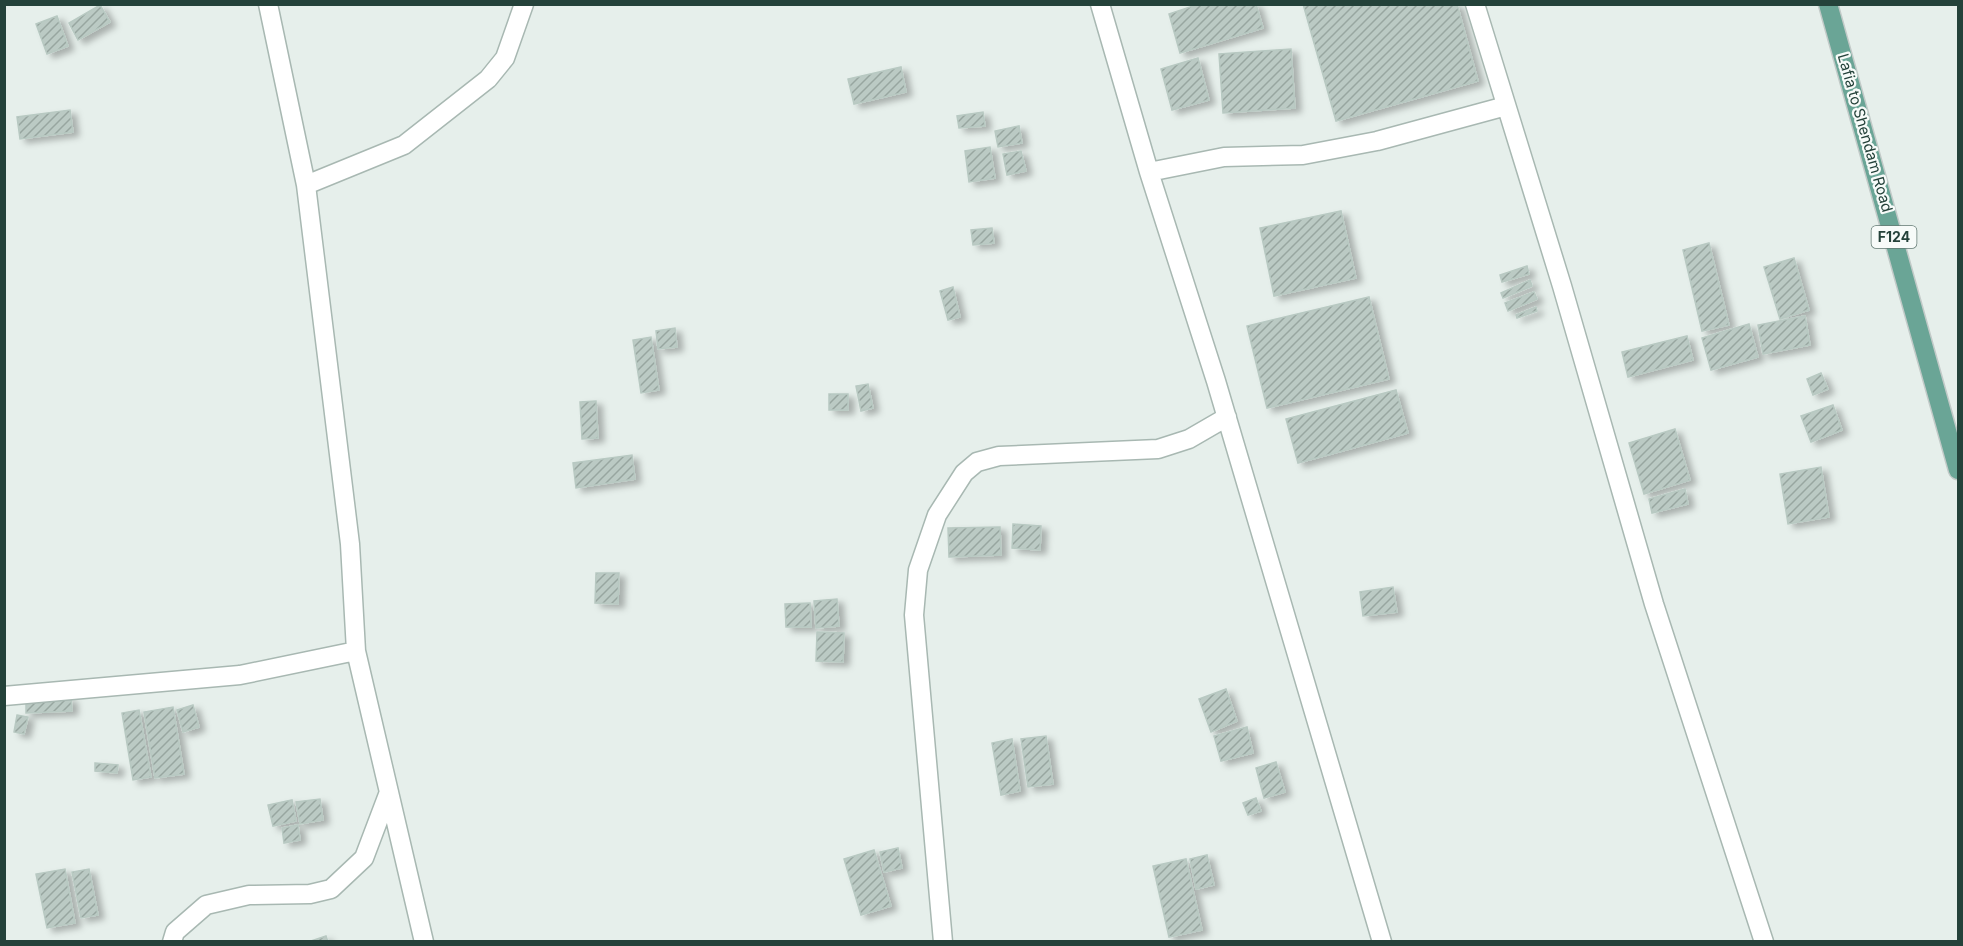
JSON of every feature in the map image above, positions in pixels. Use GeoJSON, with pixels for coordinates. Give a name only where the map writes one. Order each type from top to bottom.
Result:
{"type":"FeatureCollection","features":[{"type":"Feature","properties":{"kind":"main road","name":"Lafia to Shendam Road"},"geometry":{"type":"LineString","coordinates":[[1828,4],[1959,470]]}},
{"type":"Feature","properties":{"kind":"street"},"geometry":{"type":"LineString","coordinates":[[268,4],[306,185],[350,544],[356,651],[424,942]]}},
{"type":"Feature","properties":{"kind":"street"},"geometry":{"type":"LineString","coordinates":[[306,185],[404,145],[488,79],[505,58],[524,4]]}},
{"type":"Feature","properties":{"kind":"street"},"geometry":{"type":"LineString","coordinates":[[1100,4],[1149,172],[1227,417],[1382,942]]}},
{"type":"Feature","properties":{"kind":"street"},"geometry":{"type":"LineString","coordinates":[[1475,4],[1654,604],[1764,942]]}},
{"type":"Feature","properties":{"kind":"street"},"geometry":{"type":"LineString","coordinates":[[1149,172],[1224,157],[1303,155],[1377,141],[1506,106]]}},
{"type":"Feature","properties":{"kind":"street"},"geometry":{"type":"LineString","coordinates":[[943,942],[914,615],[918,570],[937,515],[952,489],[977,462],[999,456],[1158,449],[1189,439],[1227,417]]}},
{"type":"Feature","properties":{"kind":"street"},"geometry":{"type":"LineString","coordinates":[[4,696],[240,675],[356,651]]}},
{"type":"Feature","properties":{"kind":"street"},"geometry":{"type":"LineString","coordinates":[[172,942],[175,932],[206,905],[249,895],[310,894],[331,889],[364,858],[389,792]]}},
{"type":"Feature","properties":{"kind":"building"},"geometry":{"type":"Polygon","coordinates":[[[1199,4],[1256,4],[1263,28],[1180,53],[1169,14],[1199,4]]]}},
{"type":"Feature","properties":{"kind":"building"},"geometry":{"type":"Polygon","coordinates":[[[1303,4],[1457,4],[1478,81],[1336,121],[1303,4]]]}},
{"type":"Feature","properties":{"kind":"building"},"geometry":{"type":"Polygon","coordinates":[[[100,5],[110,22],[78,40],[69,23],[100,5]]]}},
{"type":"Feature","properties":{"kind":"building"},"geometry":{"type":"Polygon","coordinates":[[[57,16],[68,46],[47,54],[36,24],[57,16]]]}},
{"type":"Feature","properties":{"kind":"building"},"geometry":{"type":"Polygon","coordinates":[[[1291,49],[1295,108],[1223,113],[1219,54],[1291,49]]]}},
{"type":"Feature","properties":{"kind":"building"},"geometry":{"type":"Polygon","coordinates":[[[1198,58],[1209,100],[1172,110],[1161,69],[1198,58]]]}},
{"type":"Feature","properties":{"kind":"building"},"geometry":{"type":"Polygon","coordinates":[[[901,67],[906,92],[854,104],[848,79],[901,67]]]}},
{"type":"Feature","properties":{"kind":"building"},"geometry":{"type":"Polygon","coordinates":[[[70,110],[73,132],[20,139],[17,117],[70,110]]]}},
{"type":"Feature","properties":{"kind":"building"},"geometry":{"type":"Polygon","coordinates":[[[983,112],[985,126],[959,128],[957,116],[983,112]]]}},
{"type":"Feature","properties":{"kind":"building"},"geometry":{"type":"Polygon","coordinates":[[[1019,126],[1022,143],[998,147],[995,131],[1019,126]]]}},
{"type":"Feature","properties":{"kind":"building"},"geometry":{"type":"Polygon","coordinates":[[[990,147],[995,178],[969,182],[965,151],[990,147]]]}},
{"type":"Feature","properties":{"kind":"building"},"geometry":{"type":"Polygon","coordinates":[[[1021,151],[1026,171],[1007,175],[1003,154],[1021,151]]]}},
{"type":"Feature","properties":{"kind":"building"},"geometry":{"type":"Polygon","coordinates":[[[1341,211],[1356,278],[1274,296],[1260,228],[1341,211]]]}},
{"type":"Feature","properties":{"kind":"building"},"geometry":{"type":"Polygon","coordinates":[[[992,228],[994,243],[973,245],[971,230],[992,228]]]}},
{"type":"Feature","properties":{"kind":"building"},"geometry":{"type":"Polygon","coordinates":[[[1709,243],[1729,325],[1702,331],[1683,250],[1709,243]]]}},
{"type":"Feature","properties":{"kind":"building"},"geometry":{"type":"Polygon","coordinates":[[[1794,258],[1809,310],[1780,319],[1764,267],[1794,258]]]}},
{"type":"Feature","properties":{"kind":"building"},"geometry":{"type":"Polygon","coordinates":[[[1527,266],[1529,274],[1502,282],[1500,275],[1527,266]]]}},
{"type":"Feature","properties":{"kind":"building"},"geometry":{"type":"Polygon","coordinates":[[[1530,280],[1532,286],[1503,298],[1501,293],[1530,280]]]}},
{"type":"Feature","properties":{"kind":"building"},"geometry":{"type":"Polygon","coordinates":[[[953,287],[960,317],[948,320],[940,291],[953,287]]]}},
{"type":"Feature","properties":{"kind":"building"},"geometry":{"type":"Polygon","coordinates":[[[1534,292],[1537,299],[1508,311],[1505,303],[1534,292]]]}},
{"type":"Feature","properties":{"kind":"building"},"geometry":{"type":"Polygon","coordinates":[[[1369,297],[1389,379],[1267,408],[1247,326],[1369,297]]]}},
{"type":"Feature","properties":{"kind":"building"},"geometry":{"type":"Polygon","coordinates":[[[1536,307],[1537,311],[1517,318],[1516,315],[1536,307]]]}},
{"type":"Feature","properties":{"kind":"building"},"geometry":{"type":"Polygon","coordinates":[[[1805,316],[1810,345],[1763,354],[1758,325],[1805,316]]]}},
{"type":"Feature","properties":{"kind":"building"},"geometry":{"type":"Polygon","coordinates":[[[1749,324],[1758,357],[1711,370],[1702,338],[1749,324]]]}},
{"type":"Feature","properties":{"kind":"building"},"geometry":{"type":"Polygon","coordinates":[[[675,328],[677,347],[658,349],[656,331],[675,328]]]}},
{"type":"Feature","properties":{"kind":"building"},"geometry":{"type":"Polygon","coordinates":[[[1687,336],[1693,360],[1628,377],[1622,352],[1687,336]]]}},
{"type":"Feature","properties":{"kind":"building"},"geometry":{"type":"Polygon","coordinates":[[[651,337],[659,390],[641,393],[633,340],[651,337]]]}},
{"type":"Feature","properties":{"kind":"building"},"geometry":{"type":"Polygon","coordinates":[[[1821,373],[1828,389],[1813,395],[1807,379],[1821,373]]]}},
{"type":"Feature","properties":{"kind":"building"},"geometry":{"type":"Polygon","coordinates":[[[868,384],[873,408],[861,411],[856,386],[868,384]]]}},
{"type":"Feature","properties":{"kind":"building"},"geometry":{"type":"Polygon","coordinates":[[[1396,390],[1408,433],[1298,463],[1286,419],[1396,390]]]}},
{"type":"Feature","properties":{"kind":"building"},"geometry":{"type":"Polygon","coordinates":[[[829,394],[848,394],[848,410],[829,410],[829,394]]]}},
{"type":"Feature","properties":{"kind":"building"},"geometry":{"type":"Polygon","coordinates":[[[596,401],[598,438],[582,439],[580,402],[596,401]]]}},
{"type":"Feature","properties":{"kind":"building"},"geometry":{"type":"Polygon","coordinates":[[[1833,405],[1842,430],[1811,442],[1801,416],[1833,405]]]}},
{"type":"Feature","properties":{"kind":"building"},"geometry":{"type":"Polygon","coordinates":[[[1675,429],[1690,480],[1644,494],[1629,443],[1675,429]]]}},
{"type":"Feature","properties":{"kind":"building"},"geometry":{"type":"Polygon","coordinates":[[[632,455],[635,479],[576,488],[573,463],[632,455]]]}},
{"type":"Feature","properties":{"kind":"building"},"geometry":{"type":"Polygon","coordinates":[[[1821,467],[1829,517],[1788,524],[1780,474],[1821,467]]]}},
{"type":"Feature","properties":{"kind":"building"},"geometry":{"type":"Polygon","coordinates":[[[1685,489],[1688,504],[1652,513],[1649,499],[1685,489]]]}},
{"type":"Feature","properties":{"kind":"building"},"geometry":{"type":"Polygon","coordinates":[[[1013,524],[1041,526],[1040,550],[1012,548],[1013,524]]]}},
{"type":"Feature","properties":{"kind":"building"},"geometry":{"type":"Polygon","coordinates":[[[1000,527],[1001,555],[949,557],[948,528],[1000,527]]]}},
{"type":"Feature","properties":{"kind":"building"},"geometry":{"type":"Polygon","coordinates":[[[596,573],[619,573],[618,604],[595,603],[596,573]]]}},
{"type":"Feature","properties":{"kind":"building"},"geometry":{"type":"Polygon","coordinates":[[[1393,587],[1397,612],[1363,616],[1360,592],[1393,587]]]}},
{"type":"Feature","properties":{"kind":"building"},"geometry":{"type":"Polygon","coordinates":[[[837,599],[839,626],[816,628],[814,601],[837,599]]]}},
{"type":"Feature","properties":{"kind":"building"},"geometry":{"type":"Polygon","coordinates":[[[810,603],[811,627],[786,627],[785,604],[810,603]]]}},
{"type":"Feature","properties":{"kind":"building"},"geometry":{"type":"Polygon","coordinates":[[[817,632],[844,633],[843,662],[816,661],[817,632]]]}},
{"type":"Feature","properties":{"kind":"building"},"geometry":{"type":"Polygon","coordinates":[[[1226,689],[1237,721],[1211,732],[1199,699],[1226,689]]]}},
{"type":"Feature","properties":{"kind":"building"},"geometry":{"type":"Polygon","coordinates":[[[71,698],[72,711],[26,713],[26,700],[71,698]]]}},
{"type":"Feature","properties":{"kind":"building"},"geometry":{"type":"Polygon","coordinates":[[[193,705],[199,727],[183,732],[177,710],[193,705]]]}},
{"type":"Feature","properties":{"kind":"building"},"geometry":{"type":"Polygon","coordinates":[[[173,707],[184,774],[155,778],[144,712],[173,707]]]}},
{"type":"Feature","properties":{"kind":"building"},"geometry":{"type":"Polygon","coordinates":[[[139,710],[151,777],[133,780],[122,713],[139,710]]]}},
{"type":"Feature","properties":{"kind":"building"},"geometry":{"type":"Polygon","coordinates":[[[17,715],[28,717],[24,734],[14,732],[17,715]]]}},
{"type":"Feature","properties":{"kind":"building"},"geometry":{"type":"Polygon","coordinates":[[[1247,727],[1253,753],[1221,761],[1214,736],[1247,727]]]}},
{"type":"Feature","properties":{"kind":"building"},"geometry":{"type":"Polygon","coordinates":[[[1046,736],[1053,784],[1028,787],[1021,739],[1046,736]]]}},
{"type":"Feature","properties":{"kind":"building"},"geometry":{"type":"Polygon","coordinates":[[[1012,739],[1020,791],[1001,795],[992,743],[1012,739]]]}},
{"type":"Feature","properties":{"kind":"building"},"geometry":{"type":"Polygon","coordinates":[[[1276,762],[1285,792],[1264,798],[1256,768],[1276,762]]]}},
{"type":"Feature","properties":{"kind":"building"},"geometry":{"type":"Polygon","coordinates":[[[95,763],[118,765],[117,773],[95,771],[95,763]]]}},
{"type":"Feature","properties":{"kind":"building"},"geometry":{"type":"Polygon","coordinates":[[[1256,798],[1261,811],[1248,815],[1243,803],[1256,798]]]}},
{"type":"Feature","properties":{"kind":"building"},"geometry":{"type":"Polygon","coordinates":[[[320,799],[323,820],[300,824],[296,802],[320,799]]]}},
{"type":"Feature","properties":{"kind":"building"},"geometry":{"type":"Polygon","coordinates":[[[292,800],[296,821],[273,826],[268,805],[292,800]]]}},
{"type":"Feature","properties":{"kind":"building"},"geometry":{"type":"Polygon","coordinates":[[[298,825],[300,840],[284,843],[282,828],[298,825]]]}},
{"type":"Feature","properties":{"kind":"building"},"geometry":{"type":"Polygon","coordinates":[[[898,848],[902,868],[884,872],[880,852],[898,848]]]}},
{"type":"Feature","properties":{"kind":"building"},"geometry":{"type":"Polygon","coordinates":[[[874,850],[891,906],[861,915],[844,859],[874,850]]]}},
{"type":"Feature","properties":{"kind":"building"},"geometry":{"type":"Polygon","coordinates":[[[1207,855],[1214,885],[1196,889],[1190,859],[1207,855]]]}},
{"type":"Feature","properties":{"kind":"building"},"geometry":{"type":"Polygon","coordinates":[[[1186,859],[1202,930],[1169,937],[1153,866],[1186,859]]]}},
{"type":"Feature","properties":{"kind":"building"},"geometry":{"type":"Polygon","coordinates":[[[65,869],[75,923],[47,928],[36,874],[65,869]]]}},
{"type":"Feature","properties":{"kind":"building"},"geometry":{"type":"Polygon","coordinates":[[[89,869],[98,915],[81,918],[72,872],[89,869]]]}},
{"type":"Feature","properties":{"kind":"building"},"geometry":{"type":"Polygon","coordinates":[[[326,936],[328,942],[308,942],[326,936]]]}}]}
